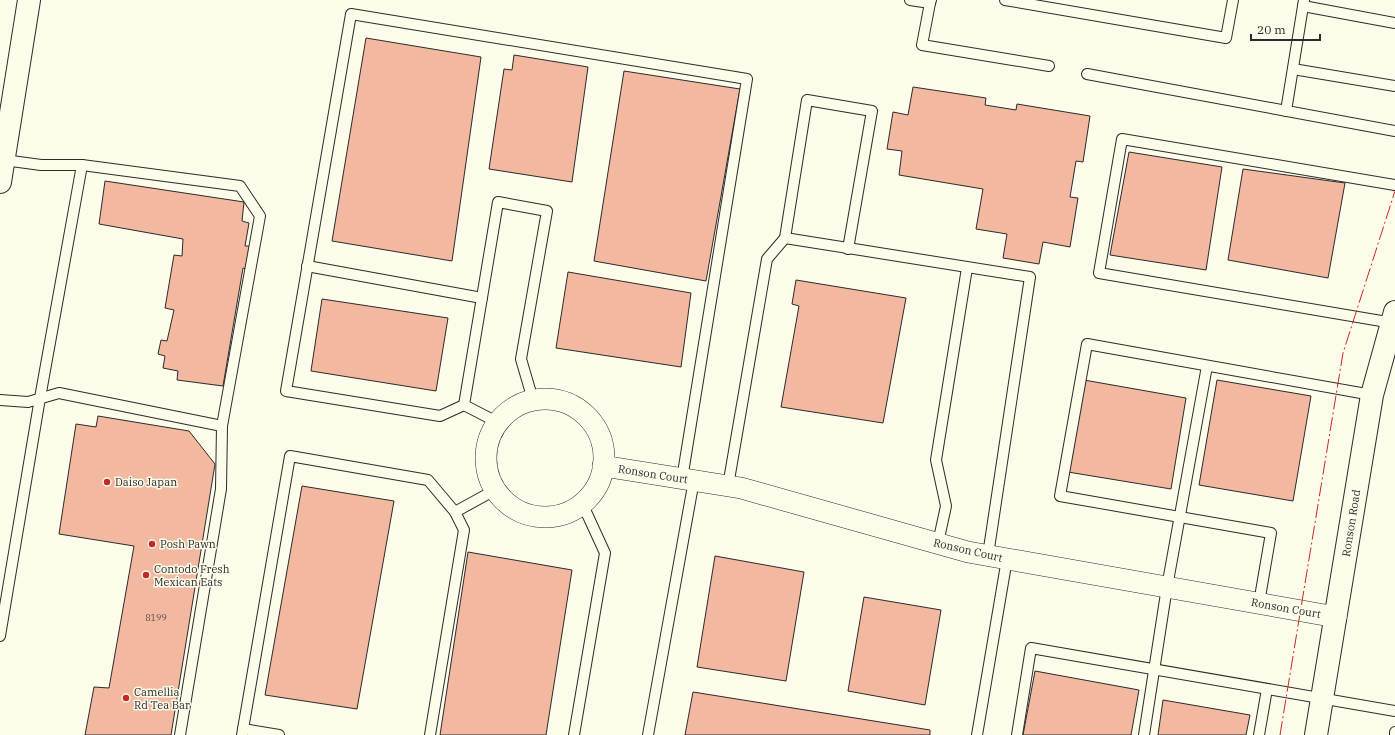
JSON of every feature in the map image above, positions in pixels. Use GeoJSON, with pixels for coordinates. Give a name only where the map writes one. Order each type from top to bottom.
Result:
{"type":"FeatureCollection","features":[{"type":"Feature","properties":{"kind":"street"},"geometry":{"type":"LineString","coordinates":[[0,182],[29,0]]}},
{"type":"Feature","properties":{"kind":"street","name":"Ronson Road"},"geometry":{"type":"LineString","coordinates":[[1316,735],[1372,395],[1394,319]]}},
{"type":"Feature","properties":{"kind":"street","name":"Ronson Court"},"geometry":{"type":"LineString","coordinates":[[547,398],[574,406],[586,414],[601,438],[603,466],[599,480],[592,493],[582,503],[570,511],[557,515],[543,517],[529,515],[516,509],[495,490],[489,477],[486,463],[490,435],[497,422],[507,412],[519,404],[533,400],[547,398]]}},
{"type":"Feature","properties":{"kind":"street","name":"Ronson Court"},"geometry":{"type":"LineString","coordinates":[[603,466],[741,488],[968,552],[1336,617]]}},
{"type":"Feature","properties":{"kind":"lane"},"geometry":{"type":"LineString","coordinates":[[910,0],[930,2],[922,45],[1049,66]]}},
{"type":"Feature","properties":{"kind":"lane"},"geometry":{"type":"LineString","coordinates":[[1005,0],[1226,38],[1233,0]]}},
{"type":"Feature","properties":{"kind":"lane"},"geometry":{"type":"LineString","coordinates":[[1286,111],[1304,3],[1395,23]]}},
{"type":"Feature","properties":{"kind":"lane"},"geometry":{"type":"LineString","coordinates":[[464,405],[440,416],[286,391],[351,14],[747,79],[688,480],[648,735]]}},
{"type":"Feature","properties":{"kind":"lane"},"geometry":{"type":"LineString","coordinates":[[1293,69],[1395,86]]}},
{"type":"Feature","properties":{"kind":"lane"},"geometry":{"type":"LineString","coordinates":[[1087,74],[1395,131]]}},
{"type":"Feature","properties":{"kind":"lane"},"geometry":{"type":"LineString","coordinates":[[728,486],[767,259],[785,238],[807,100],[872,111],[848,249]]}},
{"type":"Feature","properties":{"kind":"lane"},"geometry":{"type":"LineString","coordinates":[[1394,319],[1099,273],[1122,139],[1395,185]]}},
{"type":"Feature","properties":{"kind":"lane"},"geometry":{"type":"LineString","coordinates":[[4,160],[41,165],[82,165],[240,186],[260,216],[222,426],[220,489],[180,735]]}},
{"type":"Feature","properties":{"kind":"lane"},"geometry":{"type":"LineString","coordinates":[[0,636],[40,398],[82,165]]}},
{"type":"Feature","properties":{"kind":"lane"},"geometry":{"type":"LineString","coordinates":[[464,405],[498,202],[547,211],[521,359],[533,400]]}},
{"type":"Feature","properties":{"kind":"lane"},"geometry":{"type":"LineString","coordinates":[[785,238],[1030,277],[977,735]]}},
{"type":"Feature","properties":{"kind":"lane"},"geometry":{"type":"LineString","coordinates":[[308,266],[482,298]]}},
{"type":"Feature","properties":{"kind":"lane"},"geometry":{"type":"LineString","coordinates":[[938,543],[946,506],[936,460],[967,268]]}},
{"type":"Feature","properties":{"kind":"lane"},"geometry":{"type":"LineString","coordinates":[[1258,603],[1271,533],[1060,496],[1087,344],[1372,395]]}},
{"type":"Feature","properties":{"kind":"lane"},"geometry":{"type":"LineString","coordinates":[[1144,735],[1167,587],[1208,366]]}},
{"type":"Feature","properties":{"kind":"lane"},"geometry":{"type":"LineString","coordinates":[[0,400],[28,402],[59,393],[222,426]]}},
{"type":"Feature","properties":{"kind":"lane"},"geometry":{"type":"LineString","coordinates":[[464,405],[497,422]]}},
{"type":"Feature","properties":{"kind":"lane"},"geometry":{"type":"LineString","coordinates":[[279,735],[243,732],[290,456],[428,480],[455,512],[464,530],[430,735]]}},
{"type":"Feature","properties":{"kind":"lane"},"geometry":{"type":"LineString","coordinates":[[455,512],[495,490]]}},
{"type":"Feature","properties":{"kind":"lane"},"geometry":{"type":"LineString","coordinates":[[574,735],[605,553],[582,503]]}},
{"type":"Feature","properties":{"kind":"lane"},"geometry":{"type":"LineString","coordinates":[[1017,735],[1031,648],[1395,711]]}},
{"type":"Feature","properties":{"kind":"lane"},"geometry":{"type":"LineString","coordinates":[[1259,735],[1267,689]]}},
{"type":"Feature","properties":{"kind":"building"},"geometry":{"type":"Polygon","coordinates":[[[366,38],[481,57],[452,261],[332,241],[366,38]]]}},
{"type":"Feature","properties":{"kind":"building"},"geometry":{"type":"Polygon","coordinates":[[[514,55],[588,67],[572,182],[489,169],[504,69],[512,70],[514,55]]]}},
{"type":"Feature","properties":{"kind":"building"},"geometry":{"type":"Polygon","coordinates":[[[624,71],[740,89],[706,281],[594,261],[624,71]]]}},
{"type":"Feature","properties":{"kind":"building"},"geometry":{"type":"Polygon","coordinates":[[[913,87],[986,98],[985,105],[1016,110],[1017,104],[1090,116],[1083,162],[1076,161],[1070,197],[1078,198],[1070,247],[1043,242],[1039,264],[1003,258],[1007,234],[976,229],[983,189],[899,175],[902,151],[887,149],[893,112],[908,115],[913,87]]]}},
{"type":"Feature","properties":{"kind":"building"},"geometry":{"type":"Polygon","coordinates":[[[1129,152],[1222,167],[1206,270],[1110,255],[1129,152]]]}},
{"type":"Feature","properties":{"kind":"building"},"geometry":{"type":"Polygon","coordinates":[[[1243,169],[1345,183],[1328,278],[1228,260],[1243,169]]]}},
{"type":"Feature","properties":{"kind":"building"},"geometry":{"type":"Polygon","coordinates":[[[105,181],[244,202],[242,221],[249,223],[245,246],[253,246],[249,270],[243,268],[223,386],[177,380],[178,371],[163,368],[165,356],[158,354],[161,340],[167,341],[174,310],[165,308],[174,255],[182,256],[183,239],[99,224],[105,181]]]}},
{"type":"Feature","properties":{"kind":"building"},"geometry":{"type":"Polygon","coordinates":[[[568,272],[691,293],[681,367],[556,348],[568,272]]]}},
{"type":"Feature","properties":{"kind":"building"},"geometry":{"type":"Polygon","coordinates":[[[796,280],[906,298],[883,423],[781,407],[799,306],[792,304],[796,280]]]}},
{"type":"Feature","properties":{"kind":"building"},"geometry":{"type":"Polygon","coordinates":[[[322,299],[448,318],[436,391],[311,371],[322,299]]]}},
{"type":"Feature","properties":{"kind":"building"},"geometry":{"type":"Polygon","coordinates":[[[1084,380],[1186,398],[1171,489],[1068,472],[1084,380]]]}},
{"type":"Feature","properties":{"kind":"building"},"geometry":{"type":"Polygon","coordinates":[[[1217,380],[1311,396],[1293,501],[1199,485],[1217,380]]]}},
{"type":"Feature","properties":{"kind":"building"},"geometry":{"type":"Polygon","coordinates":[[[98,416],[189,431],[215,464],[171,735],[85,735],[94,687],[109,688],[134,546],[59,534],[76,424],[96,427],[98,416]]]}},
{"type":"Feature","properties":{"kind":"building"},"geometry":{"type":"Polygon","coordinates":[[[302,486],[394,501],[357,709],[265,695],[302,486]]]}},
{"type":"Feature","properties":{"kind":"building"},"geometry":{"type":"Polygon","coordinates":[[[468,552],[572,570],[546,735],[440,735],[468,552]]]}},
{"type":"Feature","properties":{"kind":"building"},"geometry":{"type":"Polygon","coordinates":[[[715,556],[804,572],[786,681],[697,667],[715,556]]]}},
{"type":"Feature","properties":{"kind":"building"},"geometry":{"type":"Polygon","coordinates":[[[864,597],[941,610],[925,705],[848,691],[864,597]]]}},
{"type":"Feature","properties":{"kind":"building"},"geometry":{"type":"Polygon","coordinates":[[[1035,671],[1139,690],[1131,735],[1023,735],[1035,671]]]}},
{"type":"Feature","properties":{"kind":"building"},"geometry":{"type":"Polygon","coordinates":[[[693,692],[930,730],[930,735],[685,735],[693,692]]]}},
{"type":"Feature","properties":{"kind":"building"},"geometry":{"type":"Polygon","coordinates":[[[1163,700],[1250,715],[1246,735],[1158,735],[1163,700]]]}},
{"type":"Feature","properties":{"kind":"power"},"geometry":{"type":"LineString","coordinates":[[1280,735],[1343,353],[1395,191]]}},
{"type":"Feature","properties":{"kind":"place","name":"Daiso Japan"},"geometry":{"type":"Point","coordinates":[107,482]}},
{"type":"Feature","properties":{"kind":"place","name":"Posh Pawn"},"geometry":{"type":"Point","coordinates":[152,544]}},
{"type":"Feature","properties":{"kind":"place","name":"Contodo Fresh Mexican Eats"},"geometry":{"type":"Point","coordinates":[146,575]}},
{"type":"Feature","properties":{"kind":"place","name":"Camellia Rd Tea Bar"},"geometry":{"type":"Point","coordinates":[126,698]}}]}
